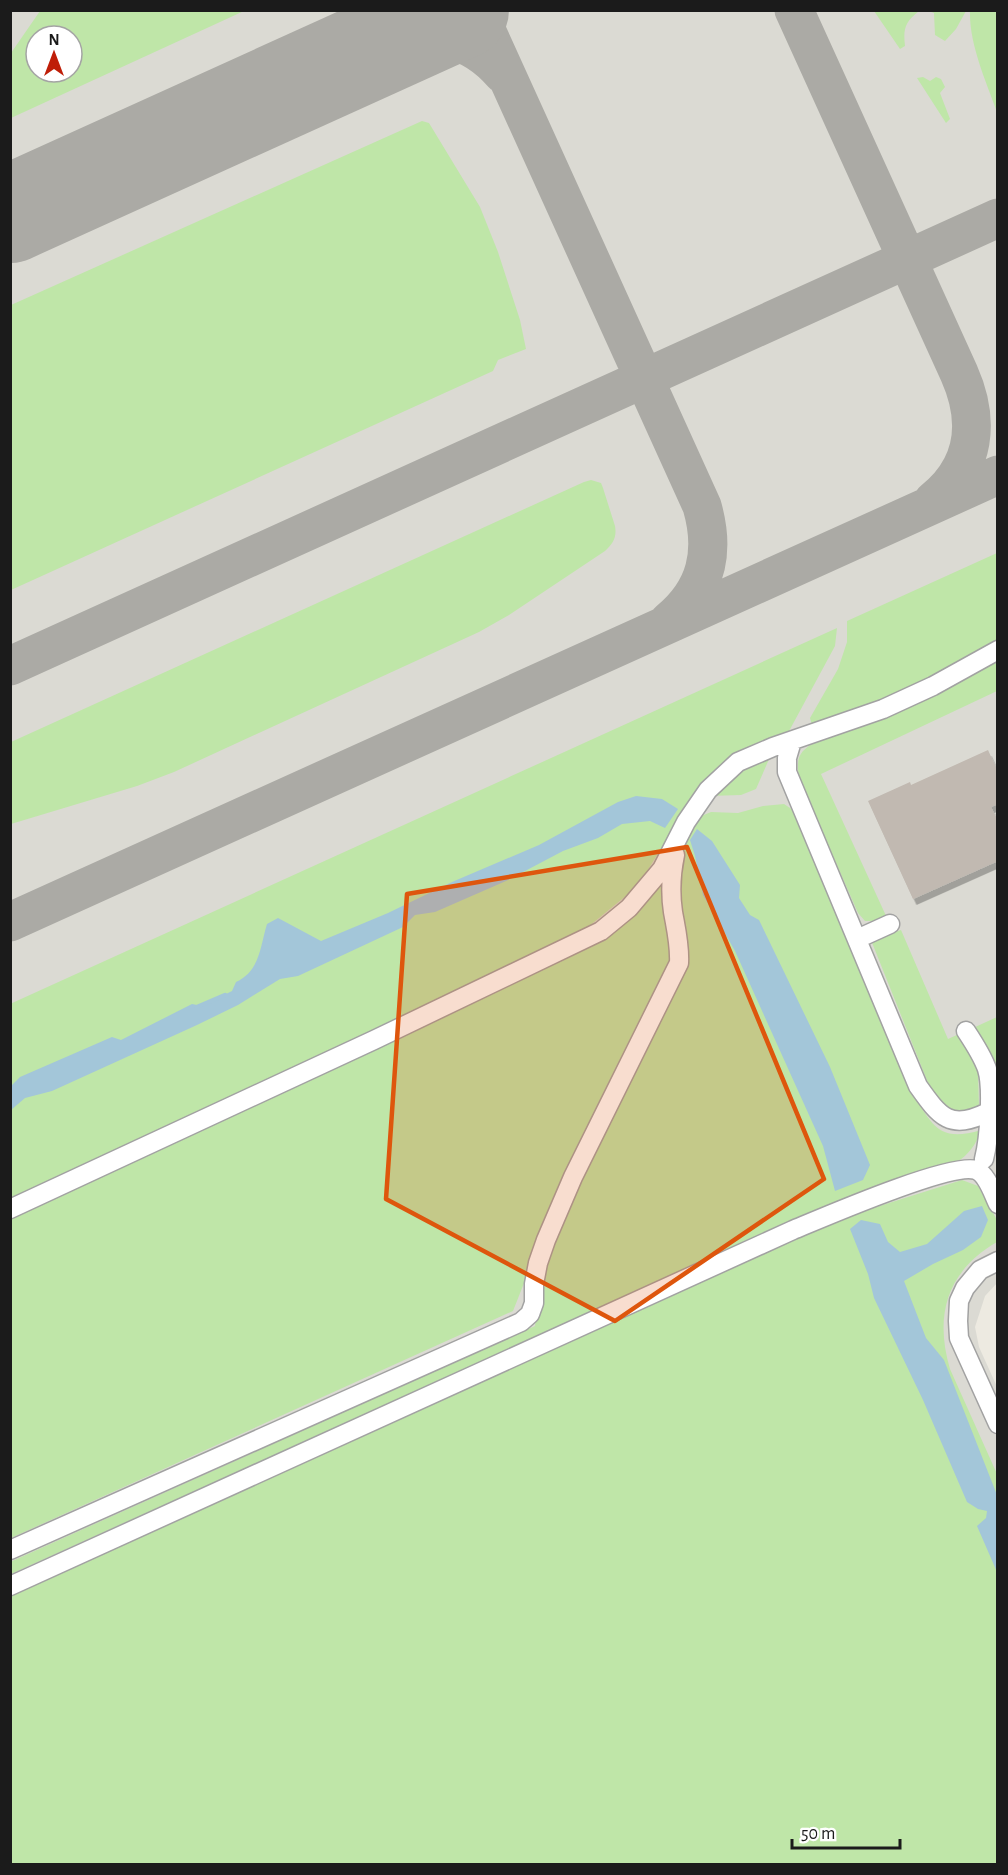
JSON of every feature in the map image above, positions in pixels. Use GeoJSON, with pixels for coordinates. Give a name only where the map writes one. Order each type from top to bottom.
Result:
{"type":"FeatureCollection","features":[{"type":"Feature","properties":{"kind":"lane"},"geometry":{"type":"LineString","coordinates":[[10,1209],[364,1045],[601,931],[629,908],[662,868],[686,822],[708,790],[738,762],[883,709],[933,686],[997,651]]}},
{"type":"Feature","properties":{"kind":"lane"},"geometry":{"type":"LineString","coordinates":[[792,741],[787,772],[918,1086],[934,1109],[946,1118],[961,1122],[988,1112]]}},
{"type":"Feature","properties":{"kind":"lane"},"geometry":{"type":"LineString","coordinates":[[10,1550],[521,1322],[530,1314],[534,1303],[534,1284],[538,1263],[556,1215],[679,963],[680,951],[672,909],[670,880],[676,850],[686,822]]}},
{"type":"Feature","properties":{"kind":"lane"},"geometry":{"type":"LineString","coordinates":[[857,939],[890,924]]}},
{"type":"Feature","properties":{"kind":"lane"},"geometry":{"type":"LineString","coordinates":[[966,1031],[983,1057],[988,1072],[990,1088],[987,1145],[982,1174],[998,1204]]}},
{"type":"Feature","properties":{"kind":"lane"},"geometry":{"type":"LineString","coordinates":[[10,1586],[793,1230],[910,1184],[986,1160]]}},
{"type":"Feature","properties":{"kind":"lane"},"geometry":{"type":"LineString","coordinates":[[998,1261],[980,1270],[965,1288],[959,1301],[958,1321],[959,1338],[998,1424]]}},
{"type":"Feature","properties":{"kind":"highlighted area"},"geometry":{"type":"Polygon","coordinates":[[[687,847],[824,1179],[615,1321],[386,1199],[407,894],[687,847]]]}},
{"type":"Feature","properties":{"kind":"shaded area"},"geometry":{"type":"Polygon","coordinates":[[[11,11],[997,11],[998,1282],[985,1296],[975,1327],[979,1347],[998,1389],[997,1864],[11,1864],[11,11]]]}},
{"type":"Feature","properties":{"kind":"green space"},"geometry":{"type":"Polygon","coordinates":[[[40,10],[244,11],[11,118],[11,53],[24,34],[24,84],[84,84],[84,24],[31,24],[40,10]]]}},
{"type":"Feature","properties":{"kind":"green space"},"geometry":{"type":"Polygon","coordinates":[[[874,11],[919,11],[906,26],[905,46],[900,49],[874,11]]]}},
{"type":"Feature","properties":{"kind":"green space"},"geometry":{"type":"Polygon","coordinates":[[[929,11],[966,11],[956,29],[945,41],[935,35],[934,13],[929,11]]]}},
{"type":"Feature","properties":{"kind":"green space"},"geometry":{"type":"Polygon","coordinates":[[[970,11],[997,11],[997,112],[975,49],[970,11]]]}},
{"type":"Feature","properties":{"kind":"green space"},"geometry":{"type":"Polygon","coordinates":[[[923,77],[930,81],[936,77],[941,79],[945,87],[940,93],[950,119],[946,123],[917,78],[923,77]]]}},
{"type":"Feature","properties":{"kind":"green space"},"geometry":{"type":"Polygon","coordinates":[[[422,121],[429,123],[480,207],[498,252],[520,320],[526,349],[498,360],[493,371],[11,590],[11,305],[422,121]]]}},
{"type":"Feature","properties":{"kind":"green space"},"geometry":{"type":"Polygon","coordinates":[[[591,480],[601,483],[603,488],[615,526],[615,537],[612,543],[605,551],[509,615],[479,632],[174,772],[137,786],[11,824],[11,742],[591,480]]]}},
{"type":"Feature","properties":{"kind":"green space"},"geometry":{"type":"Polygon","coordinates":[[[997,553],[997,642],[891,700],[812,725],[810,718],[838,669],[847,642],[847,621],[997,553]]]}},
{"type":"Feature","properties":{"kind":"green space"},"geometry":{"type":"Polygon","coordinates":[[[837,628],[835,646],[788,733],[686,808],[638,886],[571,941],[11,1200],[10,1004],[837,628]]]}},
{"type":"Feature","properties":{"kind":"green space"},"geometry":{"type":"Polygon","coordinates":[[[994,660],[997,665],[997,691],[821,774],[887,918],[865,921],[858,913],[799,779],[798,760],[806,748],[818,740],[994,660]]]}},
{"type":"Feature","properties":{"kind":"green space"},"geometry":{"type":"Polygon","coordinates":[[[773,750],[756,789],[741,795],[709,796],[722,781],[773,750]]]}},
{"type":"Feature","properties":{"kind":"green space"},"geometry":{"type":"Polygon","coordinates":[[[784,804],[793,810],[912,1093],[938,1128],[955,1134],[981,1130],[968,1153],[956,1163],[764,1234],[11,1574],[10,1562],[535,1326],[543,1263],[577,1185],[686,961],[680,913],[681,845],[694,819],[711,812],[738,813],[763,806],[784,804]]]}},
{"type":"Feature","properties":{"kind":"green space"},"geometry":{"type":"Polygon","coordinates":[[[660,876],[674,956],[528,1273],[513,1311],[11,1538],[10,1214],[570,954],[660,876]]]}},
{"type":"Feature","properties":{"kind":"green space"},"geometry":{"type":"Polygon","coordinates":[[[901,930],[948,1039],[959,1034],[974,1055],[978,1072],[979,1106],[965,1114],[944,1108],[928,1083],[871,940],[901,930]]]}},
{"type":"Feature","properties":{"kind":"green space"},"geometry":{"type":"Polygon","coordinates":[[[997,1017],[997,1125],[996,1072],[989,1049],[973,1028],[997,1017]]]}},
{"type":"Feature","properties":{"kind":"green space"},"geometry":{"type":"Polygon","coordinates":[[[962,1180],[978,1186],[997,1220],[997,1242],[966,1266],[956,1281],[949,1296],[944,1330],[945,1349],[950,1369],[997,1474],[997,1864],[11,1864],[10,1593],[851,1215],[962,1180]]]}},
{"type":"Feature","properties":{"kind":"water"},"geometry":{"type":"Polygon","coordinates":[[[636,796],[662,799],[678,809],[665,828],[650,821],[622,824],[598,838],[563,851],[506,881],[435,912],[415,915],[403,927],[298,976],[280,979],[238,1005],[52,1091],[25,1098],[11,1110],[11,1086],[20,1077],[112,1037],[121,1040],[192,1004],[202,1006],[232,991],[236,982],[250,972],[255,965],[267,924],[278,918],[321,941],[539,845],[618,802],[636,796]]]}},
{"type":"Feature","properties":{"kind":"water"},"geometry":{"type":"Polygon","coordinates":[[[697,829],[712,841],[740,885],[739,898],[750,915],[759,920],[830,1067],[870,1165],[863,1180],[835,1191],[823,1146],[735,951],[703,895],[690,840],[697,829]]]}},
{"type":"Feature","properties":{"kind":"water"},"geometry":{"type":"Polygon","coordinates":[[[982,1206],[988,1220],[981,1237],[963,1250],[904,1281],[926,1338],[944,1360],[997,1495],[997,1572],[977,1526],[986,1518],[987,1511],[978,1509],[967,1502],[923,1400],[874,1298],[868,1274],[850,1229],[861,1220],[880,1224],[888,1242],[900,1252],[927,1244],[964,1211],[982,1206]]]}},
{"type":"Feature","properties":{"kind":"building"},"geometry":{"type":"Polygon","coordinates":[[[988,750],[998,772],[998,804],[991,807],[998,821],[998,861],[913,899],[868,801],[910,782],[911,785],[988,750]]]}},
{"type":"Feature","properties":{"kind":"waterway"},"geometry":{"type":"LineString","coordinates":[[197,1007],[225,995]]}},
{"type":"Feature","properties":{"kind":"taxiway"},"geometry":{"type":"LineString","coordinates":[[477,10],[702,506],[708,539],[705,569],[692,596],[669,621]]}},
{"type":"Feature","properties":{"kind":"taxiway"},"geometry":{"type":"LineString","coordinates":[[794,10],[966,391],[971,425],[966,458],[947,488],[933,501]]}},
{"type":"Feature","properties":{"kind":"taxiway"},"geometry":{"type":"LineString","coordinates":[[386,44],[419,37],[449,40],[464,44],[478,52],[491,61],[503,74]]}},
{"type":"Feature","properties":{"kind":"taxiway"},"geometry":{"type":"LineString","coordinates":[[10,666],[998,218]]}},
{"type":"Feature","properties":{"kind":"taxiway"},"geometry":{"type":"LineString","coordinates":[[10,922],[998,475]]}},
{"type":"Feature","properties":{"kind":"runway"},"geometry":{"type":"LineString","coordinates":[[10,214],[460,10]]}}]}
